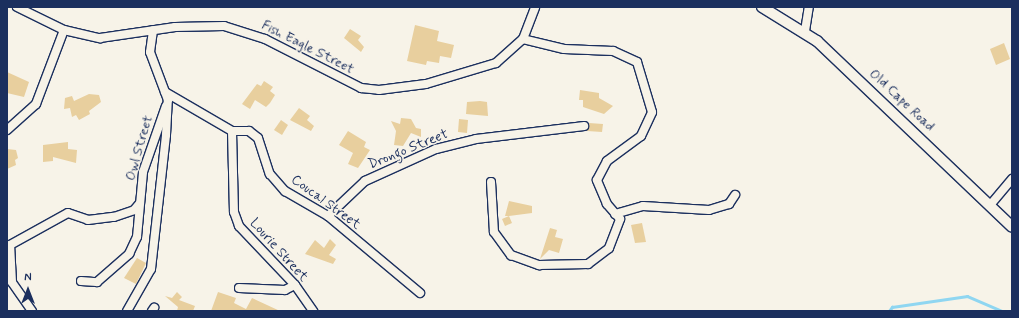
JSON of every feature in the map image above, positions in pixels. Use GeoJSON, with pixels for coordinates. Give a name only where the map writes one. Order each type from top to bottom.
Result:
{"type":"FeatureCollection","features":[{"type":"Feature","properties":{"kind":"street","name":"Fish Eagle Street"},"geometry":{"type":"LineString","coordinates":[[18,7],[64,30],[100,38],[153,30],[224,26],[265,39],[361,88],[379,90],[426,84],[496,63],[523,39],[535,7]]}},
{"type":"Feature","properties":{"kind":"street","name":"Old Cape Road"},"geometry":{"type":"LineString","coordinates":[[762,7],[805,31],[991,204],[1012,227]]}},
{"type":"Feature","properties":{"kind":"street"},"geometry":{"type":"LineString","coordinates":[[805,31],[809,7]]}},
{"type":"Feature","properties":{"kind":"street"},"geometry":{"type":"LineString","coordinates":[[7,130],[36,104],[64,30]]}},
{"type":"Feature","properties":{"kind":"street"},"geometry":{"type":"LineString","coordinates":[[127,311],[150,269],[167,96],[150,52],[153,30]]}},
{"type":"Feature","properties":{"kind":"street"},"geometry":{"type":"LineString","coordinates":[[491,182],[494,232],[511,255],[539,265],[588,264],[609,248],[616,236],[620,219],[607,204],[597,180],[607,161],[641,136],[652,112],[637,62],[613,51],[564,49],[523,39]]}},
{"type":"Feature","properties":{"kind":"street"},"geometry":{"type":"LineString","coordinates":[[167,96],[232,131]]}},
{"type":"Feature","properties":{"kind":"street","name":"Owl Street"},"geometry":{"type":"LineString","coordinates":[[32,311],[12,282],[10,245],[68,213],[88,220],[114,217],[140,203],[143,172],[167,96]]}},
{"type":"Feature","properties":{"kind":"street","name":"Drongo Street"},"geometry":{"type":"LineString","coordinates":[[328,216],[365,181],[436,149],[476,139],[584,126]]}},
{"type":"Feature","properties":{"kind":"street","name":"Coucal Street"},"geometry":{"type":"LineString","coordinates":[[232,131],[249,131],[258,138],[270,174],[285,191],[328,216],[420,292]]}},
{"type":"Feature","properties":{"kind":"street","name":"Lourie Street"},"geometry":{"type":"LineString","coordinates":[[232,131],[234,212],[239,226],[295,285],[313,311]]}},
{"type":"Feature","properties":{"kind":"street"},"geometry":{"type":"LineString","coordinates":[[991,204],[1012,180]]}},
{"type":"Feature","properties":{"kind":"street"},"geometry":{"type":"LineString","coordinates":[[615,214],[644,206],[709,210],[729,204],[735,195]]}},
{"type":"Feature","properties":{"kind":"street"},"geometry":{"type":"LineString","coordinates":[[81,281],[97,282],[129,254],[136,237],[140,203]]}},
{"type":"Feature","properties":{"kind":"street"},"geometry":{"type":"LineString","coordinates":[[239,288],[285,290],[295,285]]}},
{"type":"Feature","properties":{"kind":"building"},"geometry":{"type":"Polygon","coordinates":[[[415,25],[439,31],[437,41],[454,45],[451,58],[440,56],[439,63],[427,61],[426,65],[407,61],[415,25]]]}},
{"type":"Feature","properties":{"kind":"building"},"geometry":{"type":"Polygon","coordinates":[[[350,29],[361,36],[358,40],[364,47],[361,52],[344,38],[350,29]]]}},
{"type":"Feature","properties":{"kind":"building"},"geometry":{"type":"Polygon","coordinates":[[[1004,43],[1010,59],[996,65],[990,49],[1004,43]]]}},
{"type":"Feature","properties":{"kind":"building"},"geometry":{"type":"Polygon","coordinates":[[[7,72],[29,82],[24,97],[7,93],[7,72]]]}},
{"type":"Feature","properties":{"kind":"building"},"geometry":{"type":"Polygon","coordinates":[[[264,81],[273,87],[270,91],[275,95],[270,103],[266,107],[255,100],[250,109],[242,104],[257,84],[261,86],[264,81]]]}},
{"type":"Feature","properties":{"kind":"building"},"geometry":{"type":"Polygon","coordinates":[[[580,90],[599,93],[599,98],[613,106],[604,114],[583,107],[583,100],[579,100],[580,90]]]}},
{"type":"Feature","properties":{"kind":"building"},"geometry":{"type":"Polygon","coordinates":[[[89,94],[99,95],[101,102],[89,111],[90,114],[79,120],[76,115],[72,117],[70,108],[64,109],[65,98],[72,96],[74,101],[89,94]]]}},
{"type":"Feature","properties":{"kind":"building"},"geometry":{"type":"Polygon","coordinates":[[[467,102],[487,102],[488,116],[466,114],[467,102]]]}},
{"type":"Feature","properties":{"kind":"building"},"geometry":{"type":"Polygon","coordinates":[[[299,108],[310,116],[307,120],[314,126],[311,131],[290,120],[299,108]]]}},
{"type":"Feature","properties":{"kind":"building"},"geometry":{"type":"Polygon","coordinates":[[[401,118],[411,119],[416,128],[421,129],[421,137],[411,133],[403,146],[394,145],[396,131],[391,121],[400,124],[401,118]]]}},
{"type":"Feature","properties":{"kind":"building"},"geometry":{"type":"Polygon","coordinates":[[[459,119],[468,120],[467,133],[458,132],[459,119]]]}},
{"type":"Feature","properties":{"kind":"building"},"geometry":{"type":"Polygon","coordinates":[[[281,120],[288,125],[282,135],[274,130],[281,120]]]}},
{"type":"Feature","properties":{"kind":"building"},"geometry":{"type":"Polygon","coordinates":[[[589,123],[603,124],[602,132],[587,131],[589,123]]]}},
{"type":"Feature","properties":{"kind":"building"},"geometry":{"type":"Polygon","coordinates":[[[348,131],[366,142],[364,147],[370,150],[358,168],[348,164],[353,153],[339,145],[348,131]]]}},
{"type":"Feature","properties":{"kind":"building"},"geometry":{"type":"Polygon","coordinates":[[[68,142],[68,149],[77,150],[76,163],[53,157],[53,161],[43,162],[43,145],[68,142]]]}},
{"type":"Feature","properties":{"kind":"building"},"geometry":{"type":"Polygon","coordinates":[[[7,149],[16,150],[18,158],[15,160],[16,165],[7,169],[7,149]]]}},
{"type":"Feature","properties":{"kind":"building"},"geometry":{"type":"Polygon","coordinates":[[[509,201],[532,206],[532,213],[505,216],[509,201]]]}},
{"type":"Feature","properties":{"kind":"building"},"geometry":{"type":"Polygon","coordinates":[[[509,216],[512,223],[505,226],[502,219],[509,216]]]}},
{"type":"Feature","properties":{"kind":"building"},"geometry":{"type":"Polygon","coordinates":[[[642,223],[646,242],[635,243],[631,225],[642,223]]]}},
{"type":"Feature","properties":{"kind":"building"},"geometry":{"type":"Polygon","coordinates":[[[550,228],[557,230],[555,237],[563,239],[559,253],[549,250],[540,259],[550,228]]]}},
{"type":"Feature","properties":{"kind":"building"},"geometry":{"type":"Polygon","coordinates":[[[330,239],[336,245],[329,255],[336,259],[333,264],[305,254],[315,240],[324,248],[330,239]]]}},
{"type":"Feature","properties":{"kind":"building"},"geometry":{"type":"Polygon","coordinates":[[[137,258],[146,263],[136,284],[124,278],[137,258]]]}},
{"type":"Feature","properties":{"kind":"building"},"geometry":{"type":"Polygon","coordinates":[[[177,292],[182,297],[179,300],[195,306],[193,311],[177,311],[178,307],[165,296],[172,298],[177,292]]]}},
{"type":"Feature","properties":{"kind":"building"},"geometry":{"type":"Polygon","coordinates":[[[218,292],[236,298],[234,303],[246,309],[252,298],[280,311],[211,311],[218,292]]]}},
{"type":"Feature","properties":{"kind":"waterway"},"geometry":{"type":"LineString","coordinates":[[889,311],[892,307],[967,296],[1002,311]]}}]}
